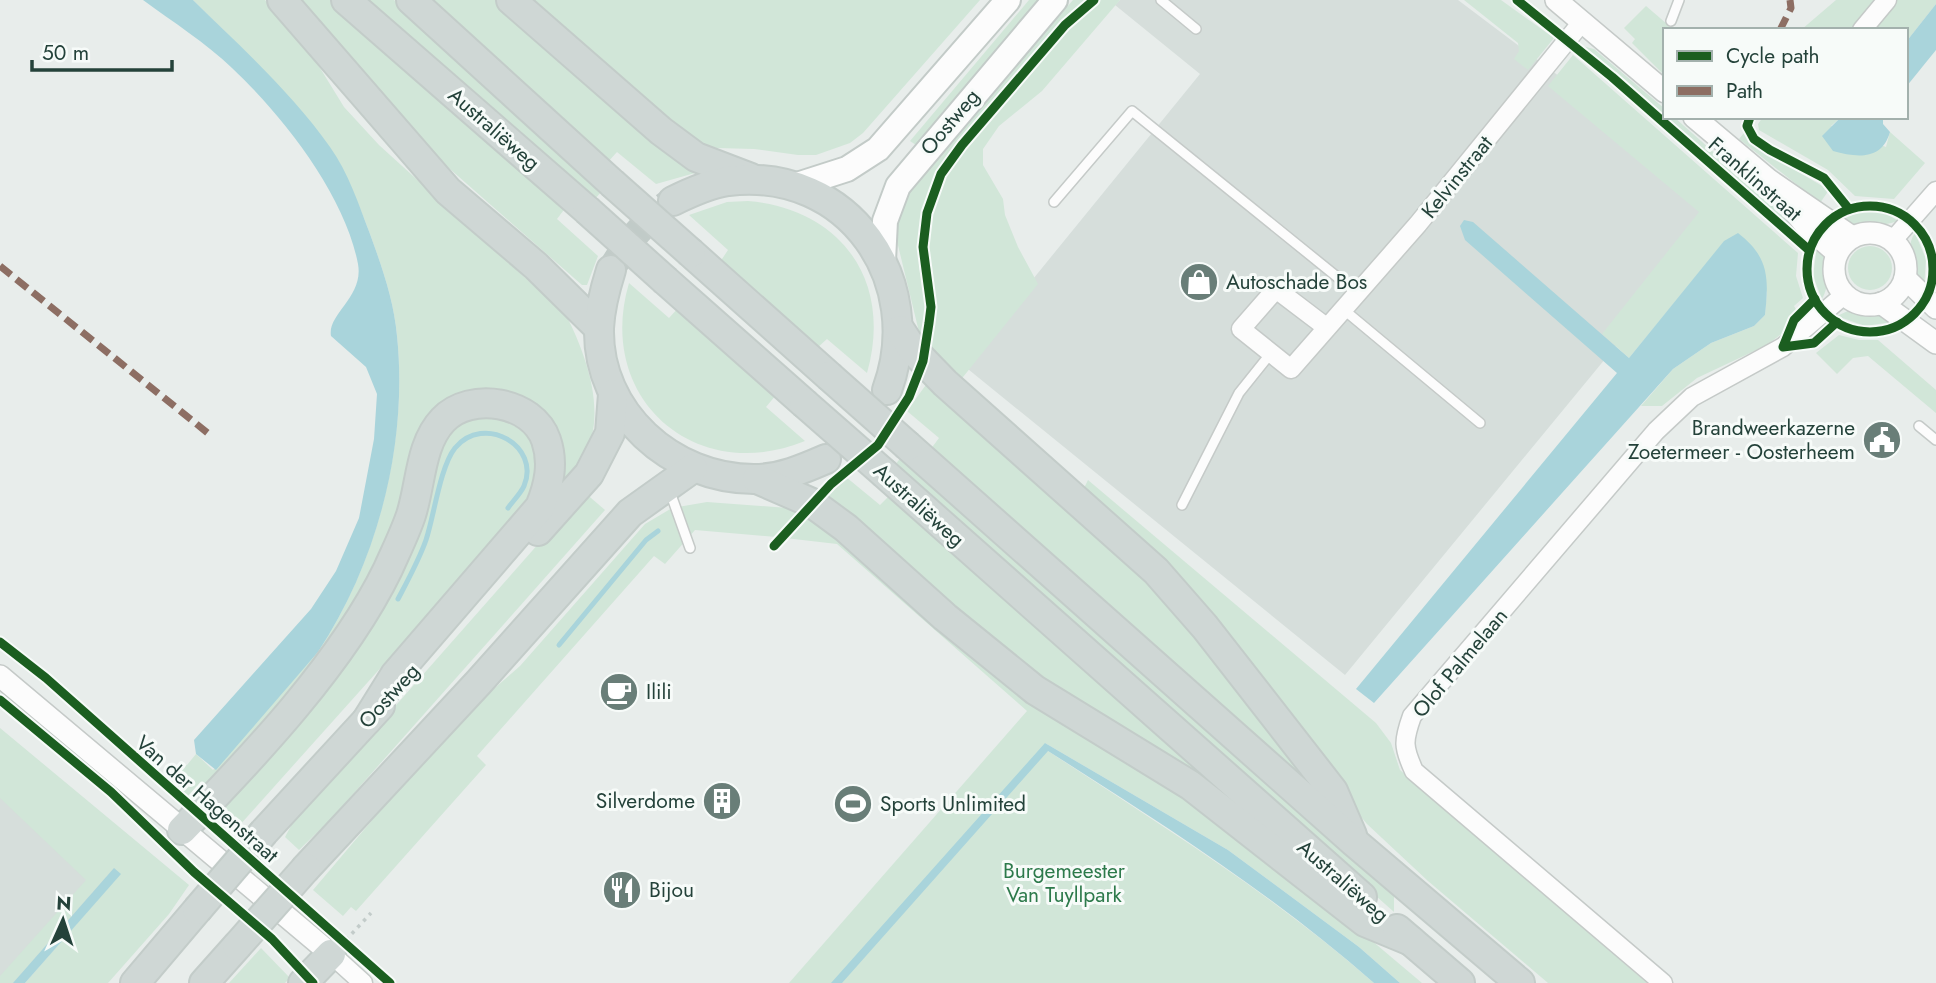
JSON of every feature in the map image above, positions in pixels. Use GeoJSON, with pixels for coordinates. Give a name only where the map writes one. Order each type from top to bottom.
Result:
{"type":"FeatureCollection","features":[{"type":"Feature","properties":{"kind":"main road"},"geometry":{"type":"LineString","coordinates":[[282,0],[448,191],[536,266],[599,328]]}},
{"type":"Feature","properties":{"kind":"main road","name":"Australiëweg"},"geometry":{"type":"LineString","coordinates":[[346,0],[1460,983]]}},
{"type":"Feature","properties":{"kind":"main road","name":"Australiëweg"},"geometry":{"type":"LineString","coordinates":[[411,0],[612,183],[1354,842],[1520,983]]}},
{"type":"Feature","properties":{"kind":"main road"},"geometry":{"type":"LineString","coordinates":[[511,0],[661,131],[696,157],[756,180],[794,187],[822,198],[846,215],[867,236],[883,261],[896,295],[900,330],[896,360],[887,390]]}},
{"type":"Feature","properties":{"kind":"main road","name":"Oostweg"},"geometry":{"type":"LineString","coordinates":[[794,187],[847,169],[878,149],[1008,0]]}},
{"type":"Feature","properties":{"kind":"main road","name":"Oostweg"},"geometry":{"type":"LineString","coordinates":[[883,261],[885,221],[898,186],[1055,0]]}},
{"type":"Feature","properties":{"kind":"main road"},"geometry":{"type":"LineString","coordinates":[[673,201],[699,188],[727,181],[756,180]]}},
{"type":"Feature","properties":{"kind":"main road"},"geometry":{"type":"LineString","coordinates":[[611,270],[603,298],[599,328],[601,350],[614,394],[634,425],[651,442],[693,468],[724,478],[757,479],[793,473],[826,459]]}},
{"type":"Feature","properties":{"kind":"main road"},"geometry":{"type":"LineString","coordinates":[[900,330],[918,355],[944,383],[1156,571],[1205,628],[1333,791],[1354,842]]}},
{"type":"Feature","properties":{"kind":"main road","name":"Oostweg"},"geometry":{"type":"LineString","coordinates":[[135,983],[264,832],[589,474],[610,433],[614,394]]}},
{"type":"Feature","properties":{"kind":"main road"},"geometry":{"type":"LineString","coordinates":[[182,831],[349,639],[389,568],[411,513],[429,442],[443,419],[459,409],[479,403],[498,403],[514,409],[539,427],[546,438],[551,458],[550,475],[540,507],[394,675],[367,720]]}},
{"type":"Feature","properties":{"kind":"main road"},"geometry":{"type":"LineString","coordinates":[[204,983],[630,513],[693,468]]}},
{"type":"Feature","properties":{"kind":"main road"},"geometry":{"type":"LineString","coordinates":[[757,479],[812,503],[846,528],[945,617],[1035,690],[1190,785],[1365,922],[1410,940]]}},
{"type":"Feature","properties":{"kind":"main road"},"geometry":{"type":"LineString","coordinates":[[303,983],[341,945]]}},
{"type":"Feature","properties":{"kind":"street"},"geometry":{"type":"LineString","coordinates":[[1556,0],[1663,90]]}},
{"type":"Feature","properties":{"kind":"street"},"geometry":{"type":"LineString","coordinates":[[1864,28],[1887,0]]}},
{"type":"Feature","properties":{"kind":"street","name":"Kelvinstraat"},"geometry":{"type":"LineString","coordinates":[[1326,327],[1276,289],[1241,329],[1291,369],[1418,225],[1582,22]]}},
{"type":"Feature","properties":{"kind":"street","name":"Franklinstraat"},"geometry":{"type":"LineString","coordinates":[[1706,121],[1769,180],[1807,227],[1837,253]]}},
{"type":"Feature","properties":{"kind":"street","name":"Franklinstraat"},"geometry":{"type":"LineString","coordinates":[[1769,180],[1852,237]]}},
{"type":"Feature","properties":{"kind":"street"},"geometry":{"type":"LineString","coordinates":[[1893,240],[1936,191]]}},
{"type":"Feature","properties":{"kind":"street"},"geometry":{"type":"LineString","coordinates":[[1881,303],[1900,289],[1905,278],[1905,257],[1893,240],[1873,233],[1852,237],[1837,253],[1834,275],[1844,295],[1855,302],[1881,303],[1936,343]]}},
{"type":"Feature","properties":{"kind":"street"},"geometry":{"type":"LineString","coordinates":[[1905,278],[1936,308]]}},
{"type":"Feature","properties":{"kind":"street","name":"Olof Palmelaan"},"geometry":{"type":"LineString","coordinates":[[1663,983],[1414,771],[1406,752],[1404,738],[1412,716],[1656,431],[1692,397],[1783,347],[1844,295]]}},
{"type":"Feature","properties":{"kind":"street","name":"Van der Hagenstraat"},"geometry":{"type":"LineString","coordinates":[[0,676],[182,831],[341,945],[363,983]]}},
{"type":"Feature","properties":{"kind":"lane"},"geometry":{"type":"LineString","coordinates":[[1161,0],[1196,29]]}},
{"type":"Feature","properties":{"kind":"lane"},"geometry":{"type":"LineString","coordinates":[[1671,22],[1679,0]]}},
{"type":"Feature","properties":{"kind":"lane"},"geometry":{"type":"LineString","coordinates":[[1054,202],[1132,111],[1357,293]]}},
{"type":"Feature","properties":{"kind":"lane"},"geometry":{"type":"LineString","coordinates":[[1343,309],[1480,423]]}},
{"type":"Feature","properties":{"kind":"lane"},"geometry":{"type":"LineString","coordinates":[[1182,505],[1239,393],[1271,353]]}},
{"type":"Feature","properties":{"kind":"lane"},"geometry":{"type":"LineString","coordinates":[[1919,426],[1936,440]]}},
{"type":"Feature","properties":{"kind":"lane"},"geometry":{"type":"LineString","coordinates":[[667,484],[690,548]]}},
{"type":"Feature","properties":{"kind":"path"},"geometry":{"type":"LineString","coordinates":[[341,945],[371,913]]}},
{"type":"Feature","properties":{"kind":"shaded area"},"geometry":{"type":"Polygon","coordinates":[[[1120,0],[1458,0],[1731,206],[1345,675],[963,365],[1200,74],[1115,5],[1120,0]]]}},
{"type":"Feature","properties":{"kind":"shaded area"},"geometry":{"type":"Polygon","coordinates":[[[0,737],[135,853],[19,983],[0,983],[0,737]]]}},
{"type":"Feature","properties":{"kind":"green space"},"geometry":{"type":"Polygon","coordinates":[[[193,0],[265,0],[312,55],[344,107],[379,145],[566,315],[581,348],[592,384],[594,422],[584,456],[553,494],[558,456],[475,395],[414,475],[358,613],[206,794],[197,786],[186,798],[161,776],[187,765],[196,754],[213,770],[318,652],[339,617],[372,540],[384,499],[398,417],[399,376],[397,336],[387,284],[365,220],[340,167],[288,96],[193,0]]]}},
{"type":"Feature","properties":{"kind":"green space"},"geometry":{"type":"Polygon","coordinates":[[[294,0],[330,0],[566,207],[557,219],[598,256],[587,285],[582,285],[417,140],[294,0]]]}},
{"type":"Feature","properties":{"kind":"green space"},"geometry":{"type":"Polygon","coordinates":[[[362,0],[394,0],[603,190],[593,201],[362,0]]]}},
{"type":"Feature","properties":{"kind":"green space"},"geometry":{"type":"Polygon","coordinates":[[[426,0],[496,0],[695,173],[656,184],[617,152],[607,163],[426,0]]]}},
{"type":"Feature","properties":{"kind":"green space"},"geometry":{"type":"Polygon","coordinates":[[[530,0],[980,0],[863,133],[850,143],[816,155],[798,155],[754,149],[716,148],[697,143],[530,0]]]}},
{"type":"Feature","properties":{"kind":"green space"},"geometry":{"type":"Polygon","coordinates":[[[1029,0],[1039,0],[916,145],[910,141],[1029,0]]]}},
{"type":"Feature","properties":{"kind":"green space"},"geometry":{"type":"Polygon","coordinates":[[[1073,0],[1085,0],[957,143],[937,173],[927,197],[919,230],[919,266],[926,307],[920,336],[896,237],[898,214],[905,195],[1073,0]]]}},
{"type":"Feature","properties":{"kind":"green space"},"geometry":{"type":"Polygon","coordinates":[[[1099,0],[1120,0],[1042,91],[999,126],[983,149],[983,165],[1003,199],[1005,215],[1018,247],[1038,284],[959,382],[927,350],[934,298],[927,245],[931,216],[945,177],[966,148],[1071,26],[1099,0]]]}},
{"type":"Feature","properties":{"kind":"green space"},"geometry":{"type":"Polygon","coordinates":[[[1464,0],[1501,0],[1554,38],[1528,70],[1514,59],[1519,51],[1518,43],[1464,0]]]}},
{"type":"Feature","properties":{"kind":"green space"},"geometry":{"type":"Polygon","coordinates":[[[1836,0],[1875,0],[1879,3],[1858,28],[1803,28],[1836,0]]]}},
{"type":"Feature","properties":{"kind":"green space"},"geometry":{"type":"Polygon","coordinates":[[[1897,0],[1936,0],[1936,4],[1908,39],[1908,28],[1874,28],[1897,0]]]}},
{"type":"Feature","properties":{"kind":"green space"},"geometry":{"type":"Polygon","coordinates":[[[1646,6],[1672,28],[1663,28],[1663,74],[1632,43],[1635,39],[1624,28],[1646,6]]]}},
{"type":"Feature","properties":{"kind":"green space"},"geometry":{"type":"Polygon","coordinates":[[[1582,46],[1594,49],[1663,107],[1663,115],[1582,46]]]}},
{"type":"Feature","properties":{"kind":"green space"},"geometry":{"type":"Polygon","coordinates":[[[1573,55],[1798,253],[1796,276],[1803,298],[1794,306],[1797,311],[1784,332],[1767,345],[1697,378],[1662,406],[1641,406],[1673,369],[1711,343],[1754,326],[1765,315],[1767,292],[1725,241],[1629,358],[1602,334],[1699,212],[1548,86],[1573,55]]]}},
{"type":"Feature","properties":{"kind":"green space"},"geometry":{"type":"Polygon","coordinates":[[[1667,119],[1676,119],[1799,228],[1795,232],[1667,119]]]}},
{"type":"Feature","properties":{"kind":"green space"},"geometry":{"type":"Polygon","coordinates":[[[1762,119],[1839,119],[1831,126],[1886,147],[1890,132],[1925,163],[1894,199],[1855,196],[1828,170],[1759,130],[1758,124],[1762,119]]]}},
{"type":"Feature","properties":{"kind":"green space"},"geometry":{"type":"Polygon","coordinates":[[[1744,133],[1768,154],[1829,190],[1820,203],[1739,139],[1744,133]]]}},
{"type":"Feature","properties":{"kind":"green space"},"geometry":{"type":"Polygon","coordinates":[[[748,201],[781,207],[810,218],[834,235],[853,256],[866,281],[873,309],[873,340],[867,373],[827,339],[817,348],[720,262],[728,250],[689,215],[727,202],[748,201]]]}},
{"type":"Feature","properties":{"kind":"green space"},"geometry":{"type":"Polygon","coordinates":[[[1866,211],[1884,212],[1898,221],[1862,226],[1842,218],[1866,211]]]}},
{"type":"Feature","properties":{"kind":"green space"},"geometry":{"type":"Polygon","coordinates":[[[1915,233],[1926,259],[1924,287],[1911,260],[1910,246],[1915,233]]]}},
{"type":"Feature","properties":{"kind":"green space"},"geometry":{"type":"Polygon","coordinates":[[[1817,246],[1824,258],[1827,272],[1827,286],[1822,299],[1813,276],[1817,246]]]}},
{"type":"Feature","properties":{"kind":"green space"},"geometry":{"type":"Polygon","coordinates":[[[1870,246],[1886,252],[1892,268],[1886,284],[1870,290],[1854,284],[1848,268],[1854,252],[1870,246]]]}},
{"type":"Feature","properties":{"kind":"green space"},"geometry":{"type":"Polygon","coordinates":[[[629,283],[669,318],[680,306],[776,395],[766,407],[805,441],[764,452],[726,451],[692,441],[663,422],[641,395],[627,363],[622,325],[629,283]]]}},
{"type":"Feature","properties":{"kind":"green space"},"geometry":{"type":"Polygon","coordinates":[[[1850,310],[1875,311],[1892,322],[1865,326],[1837,316],[1850,310]]]}},
{"type":"Feature","properties":{"kind":"green space"},"geometry":{"type":"Polygon","coordinates":[[[1839,335],[1859,340],[1878,340],[1936,390],[1936,413],[1868,356],[1853,358],[1837,374],[1816,353],[1839,335]]]}},
{"type":"Feature","properties":{"kind":"green space"},"geometry":{"type":"Polygon","coordinates":[[[928,382],[1175,604],[1325,800],[930,450],[939,438],[907,411],[928,382]]]}},
{"type":"Feature","properties":{"kind":"green space"},"geometry":{"type":"Polygon","coordinates":[[[494,417],[521,431],[534,448],[537,470],[532,499],[238,827],[217,801],[322,683],[436,449],[461,425],[475,419],[494,417]]]}},
{"type":"Feature","properties":{"kind":"green space"},"geometry":{"type":"Polygon","coordinates":[[[903,455],[1394,890],[1394,912],[894,466],[903,455]]]}},
{"type":"Feature","properties":{"kind":"green space"},"geometry":{"type":"Polygon","coordinates":[[[846,477],[880,505],[890,495],[1257,818],[1049,692],[823,501],[846,477]]]}},
{"type":"Feature","properties":{"kind":"green space"},"geometry":{"type":"Polygon","coordinates":[[[1088,480],[1376,723],[1391,743],[1400,770],[1647,983],[1548,983],[1428,881],[1367,824],[1083,490],[1088,480]]]}},
{"type":"Feature","properties":{"kind":"green space"},"geometry":{"type":"Polygon","coordinates":[[[584,492],[605,510],[331,819],[299,850],[285,837],[293,822],[584,492]]]}},
{"type":"Feature","properties":{"kind":"green space"},"geometry":{"type":"Polygon","coordinates":[[[707,502],[801,509],[776,537],[695,530],[665,564],[654,556],[477,756],[486,765],[356,911],[351,907],[343,916],[313,890],[465,714],[520,666],[645,524],[672,508],[707,502]]]}},
{"type":"Feature","properties":{"kind":"green space","name":"Burgemeester Van Tuyllpark"},"geometry":{"type":"Polygon","coordinates":[[[815,514],[1268,853],[1422,983],[1400,983],[1359,947],[1228,850],[1045,743],[1048,751],[1256,890],[1374,983],[789,983],[1027,711],[837,544],[785,538],[805,516],[809,519],[815,514]]]}},
{"type":"Feature","properties":{"kind":"green space"},"geometry":{"type":"Polygon","coordinates":[[[0,728],[189,885],[169,914],[108,983],[25,983],[120,874],[114,868],[13,983],[0,983],[0,976],[86,880],[0,798],[0,728]]]}},
{"type":"Feature","properties":{"kind":"green space"},"geometry":{"type":"Polygon","coordinates":[[[261,948],[290,978],[285,983],[229,983],[261,948]]]}},
{"type":"Feature","properties":{"kind":"water"},"geometry":{"type":"Polygon","coordinates":[[[143,0],[193,0],[265,71],[315,127],[336,157],[357,200],[387,284],[397,336],[398,417],[393,458],[373,539],[358,579],[318,652],[216,770],[196,754],[194,740],[311,609],[336,571],[359,518],[374,439],[377,394],[366,367],[331,336],[334,320],[356,286],[358,264],[351,238],[326,184],[291,133],[252,87],[211,50],[143,0]]]}},
{"type":"Feature","properties":{"kind":"water"},"geometry":{"type":"Polygon","coordinates":[[[1936,4],[1936,50],[1908,85],[1908,39],[1936,4]]]}},
{"type":"Feature","properties":{"kind":"water"},"geometry":{"type":"Polygon","coordinates":[[[1839,119],[1883,119],[1883,124],[1890,132],[1881,148],[1868,155],[1833,151],[1822,136],[1839,119]]]}},
{"type":"Feature","properties":{"kind":"water"},"geometry":{"type":"Polygon","coordinates":[[[1464,220],[1473,222],[1629,358],[1724,241],[1738,233],[1756,251],[1765,269],[1765,315],[1754,326],[1711,343],[1673,369],[1374,703],[1356,689],[1617,373],[1465,240],[1460,226],[1464,220]]]}},
{"type":"Feature","properties":{"kind":"water"},"geometry":{"type":"Polygon","coordinates":[[[1045,743],[1228,850],[1359,947],[1400,983],[1374,983],[1256,890],[1174,832],[1048,751],[842,983],[831,983],[1045,743]]]}},
{"type":"Feature","properties":{"kind":"water"},"geometry":{"type":"Polygon","coordinates":[[[114,868],[121,874],[25,983],[13,983],[114,868]]]}},
{"type":"Feature","properties":{"kind":"waterway"},"geometry":{"type":"LineString","coordinates":[[398,599],[426,540],[445,467],[455,448],[467,438],[494,434],[507,439],[517,447],[524,458],[527,471],[524,486],[508,508]]}},
{"type":"Feature","properties":{"kind":"waterway"},"geometry":{"type":"LineString","coordinates":[[559,645],[646,540],[658,531]]}},
{"type":"Feature","properties":{"kind":"tunnel"},"geometry":{"type":"LineString","coordinates":[[611,270],[637,233],[670,202]]}},
{"type":"Feature","properties":{"kind":"marked path"},"geometry":{"type":"LineString","coordinates":[[1781,28],[1791,8],[1790,0]]}},
{"type":"Feature","properties":{"kind":"marked path"},"geometry":{"type":"LineString","coordinates":[[0,266],[209,434]]}},
{"type":"Feature","properties":{"kind":"cycle path"},"geometry":{"type":"LineString","coordinates":[[774,546],[831,484],[878,445],[909,397],[923,361],[929,323],[931,307],[923,247],[927,213],[941,174],[962,145],[1065,25],[1094,0]]}},
{"type":"Feature","properties":{"kind":"cycle path"},"geometry":{"type":"LineString","coordinates":[[1517,0],[1612,77],[1809,250]]}},
{"type":"Feature","properties":{"kind":"cycle path"},"geometry":{"type":"LineString","coordinates":[[1749,119],[1747,126],[1754,139],[1824,178],[1849,209]]}},
{"type":"Feature","properties":{"kind":"cycle path"},"geometry":{"type":"LineString","coordinates":[[1870,206],[1894,211],[1914,225],[1928,245],[1933,269],[1928,293],[1914,313],[1894,327],[1870,332],[1846,327],[1826,313],[1812,293],[1807,269],[1812,245],[1826,225],[1846,211],[1870,206]]}},
{"type":"Feature","properties":{"kind":"cycle path"},"geometry":{"type":"LineString","coordinates":[[1815,299],[1794,320],[1783,347],[1814,343],[1837,322]]}},
{"type":"Feature","properties":{"kind":"cycle path"},"geometry":{"type":"LineString","coordinates":[[0,642],[46,678],[390,983]]}},
{"type":"Feature","properties":{"kind":"cycle path"},"geometry":{"type":"LineString","coordinates":[[0,700],[111,792],[194,872],[272,939],[313,983]]}},
{"type":"Feature","properties":{"kind":"place","name":"Autoschade Bos"},"geometry":{"type":"Point","coordinates":[1199,282]}},
{"type":"Feature","properties":{"kind":"place","name":"Brandweerkazerne Zoetermeer - Oosterheem"},"geometry":{"type":"Point","coordinates":[1882,440]}},
{"type":"Feature","properties":{"kind":"place","name":"Ilili"},"geometry":{"type":"Point","coordinates":[619,692]}},
{"type":"Feature","properties":{"kind":"place","name":"Silverdome"},"geometry":{"type":"Point","coordinates":[722,801]}},
{"type":"Feature","properties":{"kind":"place","name":"Sports Unlimited"},"geometry":{"type":"Point","coordinates":[853,804]}},
{"type":"Feature","properties":{"kind":"place","name":"Bijou"},"geometry":{"type":"Point","coordinates":[622,890]}}]}
